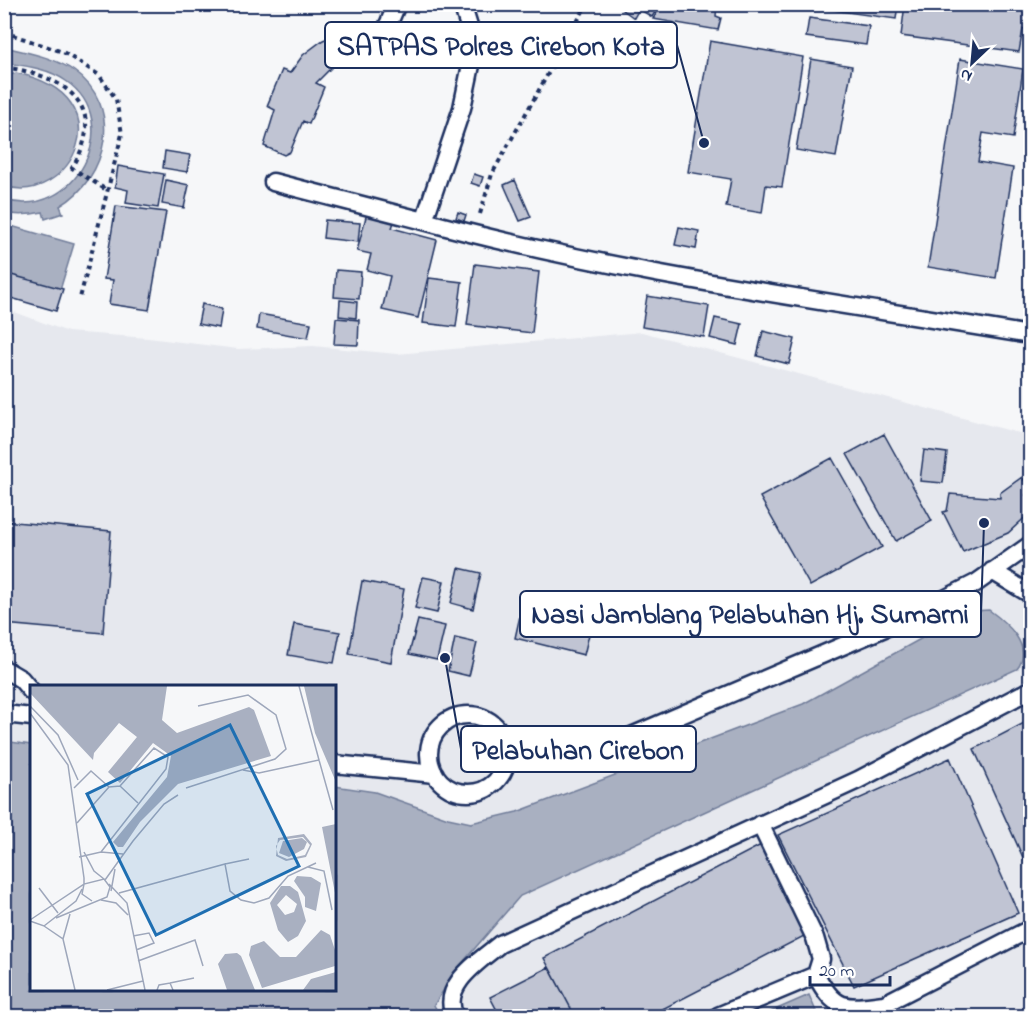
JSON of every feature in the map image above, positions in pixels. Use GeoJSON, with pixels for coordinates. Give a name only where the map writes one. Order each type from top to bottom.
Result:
{"type":"FeatureCollection","features":[{"type":"Feature","properties":{"kind":"lane"},"geometry":{"type":"LineString","coordinates":[[385,32],[397,4]]}},
{"type":"Feature","properties":{"kind":"lane"},"geometry":{"type":"LineString","coordinates":[[424,222],[462,108],[475,46],[462,4]]}},
{"type":"Feature","properties":{"kind":"lane"},"geometry":{"type":"LineString","coordinates":[[273,182],[473,234],[642,270],[1030,335]]}},
{"type":"Feature","properties":{"kind":"lane"},"geometry":{"type":"LineString","coordinates":[[507,757],[615,743],[901,621],[976,583],[1030,545]]}},
{"type":"Feature","properties":{"kind":"lane"},"geometry":{"type":"LineString","coordinates":[[992,571],[1030,594]]}},
{"type":"Feature","properties":{"kind":"lane"},"geometry":{"type":"LineString","coordinates":[[4,669],[21,679],[30,690]]}},
{"type":"Feature","properties":{"kind":"lane"},"geometry":{"type":"LineString","coordinates":[[455,1017],[451,1009],[452,995],[462,976],[500,944],[858,780],[1030,690]]}},
{"type":"Feature","properties":{"kind":"lane"},"geometry":{"type":"LineString","coordinates":[[4,714],[30,717]]}},
{"type":"Feature","properties":{"kind":"lane"},"geometry":{"type":"LineString","coordinates":[[459,716],[483,718],[494,724],[507,745],[507,757],[498,780],[478,792],[453,790],[435,774],[430,763],[432,739],[448,721],[459,716]]}},
{"type":"Feature","properties":{"kind":"lane"},"geometry":{"type":"LineString","coordinates":[[336,764],[435,774]]}},
{"type":"Feature","properties":{"kind":"lane"},"geometry":{"type":"LineString","coordinates":[[760,824],[816,938],[821,959],[816,975],[828,998],[852,1008],[886,1010],[1030,929]]}},
{"type":"Feature","properties":{"kind":"lane"},"geometry":{"type":"LineString","coordinates":[[718,1017],[816,975]]}},
{"type":"Feature","properties":{"kind":"path"},"geometry":{"type":"LineString","coordinates":[[473,234],[492,174],[587,4]]}},
{"type":"Feature","properties":{"kind":"path"},"geometry":{"type":"LineString","coordinates":[[4,32],[63,52],[99,75],[116,99],[122,134],[80,298]]}},
{"type":"Feature","properties":{"kind":"path"},"geometry":{"type":"LineString","coordinates":[[4,67],[45,75],[62,84],[74,96],[86,123],[86,141],[72,168],[108,191]]}},
{"type":"Feature","properties":{"kind":"shaded area"},"geometry":{"type":"Polygon","coordinates":[[[4,308],[68,332],[148,338],[238,349],[313,346],[397,354],[642,332],[1030,436],[1030,1016],[818,1016],[809,995],[761,1016],[440,1016],[434,1005],[457,969],[520,896],[738,794],[1025,654],[1008,623],[989,610],[971,611],[803,704],[517,812],[471,823],[448,818],[375,792],[336,786],[336,685],[30,685],[30,745],[5,741],[4,308]]]}},
{"type":"Feature","properties":{"kind":"water"},"geometry":{"type":"Polygon","coordinates":[[[5,47],[66,66],[90,86],[100,103],[104,122],[104,141],[99,160],[89,178],[76,194],[60,206],[63,213],[45,219],[43,212],[24,215],[5,213],[5,200],[30,203],[52,196],[71,183],[84,164],[92,143],[92,120],[84,99],[66,81],[44,70],[5,63],[5,47]]]}},
{"type":"Feature","properties":{"kind":"water"},"geometry":{"type":"Polygon","coordinates":[[[16,73],[51,85],[71,103],[79,125],[77,146],[66,166],[49,181],[28,188],[4,186],[5,77],[16,73]]]}},
{"type":"Feature","properties":{"kind":"water"},"geometry":{"type":"Polygon","coordinates":[[[4,224],[74,244],[57,300],[5,285],[4,224]]]}},
{"type":"Feature","properties":{"kind":"water"},"geometry":{"type":"Polygon","coordinates":[[[989,610],[1010,628],[1021,644],[1023,652],[1022,661],[1017,669],[520,896],[457,969],[434,1005],[440,1016],[5,1016],[4,741],[30,745],[30,991],[336,991],[336,786],[375,792],[448,818],[471,823],[517,812],[803,704],[971,611],[989,610]]]}},
{"type":"Feature","properties":{"kind":"water"},"geometry":{"type":"Polygon","coordinates":[[[809,995],[818,1016],[761,1016],[809,995]]]}},
{"type":"Feature","properties":{"kind":"building"},"geometry":{"type":"Polygon","coordinates":[[[615,4],[660,4],[652,17],[639,9],[634,18],[615,4]]]}},
{"type":"Feature","properties":{"kind":"building"},"geometry":{"type":"Polygon","coordinates":[[[662,4],[717,4],[716,16],[721,18],[718,30],[653,19],[662,4]]]}},
{"type":"Feature","properties":{"kind":"building"},"geometry":{"type":"Polygon","coordinates":[[[790,4],[898,4],[896,19],[790,4]]]}},
{"type":"Feature","properties":{"kind":"building"},"geometry":{"type":"Polygon","coordinates":[[[905,4],[1030,4],[1030,30],[1023,29],[1019,52],[901,36],[905,4]]]}},
{"type":"Feature","properties":{"kind":"building"},"geometry":{"type":"Polygon","coordinates":[[[809,18],[869,26],[866,45],[806,37],[809,18]]]}},
{"type":"Feature","properties":{"kind":"building"},"geometry":{"type":"Polygon","coordinates":[[[365,31],[406,40],[415,47],[417,54],[414,62],[406,65],[369,56],[335,64],[316,83],[324,87],[309,124],[303,121],[290,152],[284,155],[264,146],[275,110],[267,106],[282,70],[290,73],[303,55],[323,40],[345,32],[365,31]]]}},
{"type":"Feature","properties":{"kind":"building"},"geometry":{"type":"Polygon","coordinates":[[[710,41],[803,57],[782,187],[766,185],[762,213],[726,207],[731,179],[688,172],[710,41]]]}},
{"type":"Feature","properties":{"kind":"building"},"geometry":{"type":"Polygon","coordinates":[[[811,59],[852,66],[836,157],[796,150],[811,59]]]}},
{"type":"Feature","properties":{"kind":"building"},"geometry":{"type":"Polygon","coordinates":[[[960,59],[1023,69],[1013,138],[983,133],[978,162],[1013,168],[996,278],[928,267],[960,59]]]}},
{"type":"Feature","properties":{"kind":"building"},"geometry":{"type":"Polygon","coordinates":[[[165,151],[190,155],[187,172],[163,168],[165,151]]]}},
{"type":"Feature","properties":{"kind":"building"},"geometry":{"type":"Polygon","coordinates":[[[118,166],[164,174],[158,208],[126,203],[128,190],[115,187],[118,166]]]}},
{"type":"Feature","properties":{"kind":"building"},"geometry":{"type":"Polygon","coordinates":[[[474,174],[483,177],[480,186],[471,183],[474,174]]]}},
{"type":"Feature","properties":{"kind":"building"},"geometry":{"type":"Polygon","coordinates":[[[166,180],[189,185],[184,208],[162,204],[166,180]]]}},
{"type":"Feature","properties":{"kind":"building"},"geometry":{"type":"Polygon","coordinates":[[[515,180],[531,217],[520,221],[504,185],[515,180]]]}},
{"type":"Feature","properties":{"kind":"building"},"geometry":{"type":"Polygon","coordinates":[[[116,206],[166,212],[149,310],[109,304],[113,280],[104,279],[116,206]]]}},
{"type":"Feature","properties":{"kind":"building"},"geometry":{"type":"Polygon","coordinates":[[[368,209],[386,214],[385,220],[394,222],[392,228],[437,240],[418,318],[382,310],[390,276],[367,270],[371,254],[357,251],[368,209]]]}},
{"type":"Feature","properties":{"kind":"building"},"geometry":{"type":"Polygon","coordinates":[[[458,212],[466,215],[464,221],[456,218],[458,212]]]}},
{"type":"Feature","properties":{"kind":"building"},"geometry":{"type":"Polygon","coordinates":[[[325,220],[360,223],[358,242],[323,238],[325,220]]]}},
{"type":"Feature","properties":{"kind":"building"},"geometry":{"type":"Polygon","coordinates":[[[679,227],[699,231],[696,249],[675,245],[679,227]]]}},
{"type":"Feature","properties":{"kind":"building"},"geometry":{"type":"Polygon","coordinates":[[[475,264],[539,272],[532,333],[467,325],[475,264]]]}},
{"type":"Feature","properties":{"kind":"building"},"geometry":{"type":"Polygon","coordinates":[[[336,270],[361,272],[359,299],[334,297],[336,270]]]}},
{"type":"Feature","properties":{"kind":"building"},"geometry":{"type":"Polygon","coordinates":[[[4,273],[63,289],[56,311],[4,296],[4,273]]]}},
{"type":"Feature","properties":{"kind":"building"},"geometry":{"type":"Polygon","coordinates":[[[429,278],[462,282],[456,327],[423,323],[429,278]]]}},
{"type":"Feature","properties":{"kind":"building"},"geometry":{"type":"Polygon","coordinates":[[[647,296],[709,306],[704,337],[642,327],[647,296]]]}},
{"type":"Feature","properties":{"kind":"building"},"geometry":{"type":"Polygon","coordinates":[[[340,300],[357,302],[356,318],[339,316],[340,300]]]}},
{"type":"Feature","properties":{"kind":"building"},"geometry":{"type":"Polygon","coordinates":[[[202,304],[222,309],[219,328],[198,324],[202,304]]]}},
{"type":"Feature","properties":{"kind":"building"},"geometry":{"type":"Polygon","coordinates":[[[259,314],[311,323],[308,338],[257,329],[259,314]]]}},
{"type":"Feature","properties":{"kind":"building"},"geometry":{"type":"Polygon","coordinates":[[[336,318],[359,320],[358,345],[334,344],[336,318]]]}},
{"type":"Feature","properties":{"kind":"building"},"geometry":{"type":"Polygon","coordinates":[[[715,318],[742,324],[737,345],[710,338],[715,318]]]}},
{"type":"Feature","properties":{"kind":"building"},"geometry":{"type":"Polygon","coordinates":[[[763,331],[795,339],[789,364],[757,356],[763,331]]]}},
{"type":"Feature","properties":{"kind":"building"},"geometry":{"type":"Polygon","coordinates":[[[884,434],[932,521],[896,541],[847,454],[884,434]]]}},
{"type":"Feature","properties":{"kind":"building"},"geometry":{"type":"Polygon","coordinates":[[[924,450],[947,453],[943,483],[920,481],[924,450]]]}},
{"type":"Feature","properties":{"kind":"building"},"geometry":{"type":"Polygon","coordinates":[[[832,458],[882,547],[810,586],[760,497],[832,458]]]}},
{"type":"Feature","properties":{"kind":"building"},"geometry":{"type":"Polygon","coordinates":[[[1022,477],[1030,489],[1026,495],[1030,501],[1030,513],[1008,533],[963,552],[943,512],[947,511],[950,494],[1000,498],[1000,493],[1022,477]]]}},
{"type":"Feature","properties":{"kind":"building"},"geometry":{"type":"Polygon","coordinates":[[[4,521],[111,531],[103,633],[4,624],[4,521]]]}},
{"type":"Feature","properties":{"kind":"building"},"geometry":{"type":"Polygon","coordinates":[[[459,568],[481,573],[473,609],[451,603],[459,568]]]}},
{"type":"Feature","properties":{"kind":"building"},"geometry":{"type":"Polygon","coordinates":[[[423,577],[444,581],[437,613],[415,608],[423,577]]]}},
{"type":"Feature","properties":{"kind":"building"},"geometry":{"type":"Polygon","coordinates":[[[362,581],[404,589],[391,662],[349,654],[362,581]]]}},
{"type":"Feature","properties":{"kind":"building"},"geometry":{"type":"Polygon","coordinates":[[[524,598],[594,614],[584,655],[515,638],[524,598]]]}},
{"type":"Feature","properties":{"kind":"building"},"geometry":{"type":"Polygon","coordinates":[[[418,620],[445,626],[437,660],[409,654],[418,620]]]}},
{"type":"Feature","properties":{"kind":"building"},"geometry":{"type":"Polygon","coordinates":[[[294,624],[340,632],[334,663],[288,655],[294,624]]]}},
{"type":"Feature","properties":{"kind":"building"},"geometry":{"type":"Polygon","coordinates":[[[455,638],[477,643],[469,676],[448,671],[455,638]]]}},
{"type":"Feature","properties":{"kind":"building"},"geometry":{"type":"Polygon","coordinates":[[[1030,720],[1030,873],[974,749],[1030,720]]]}},
{"type":"Feature","properties":{"kind":"building"},"geometry":{"type":"Polygon","coordinates":[[[950,758],[1018,913],[854,986],[778,835],[950,758]]]}},
{"type":"Feature","properties":{"kind":"building"},"geometry":{"type":"Polygon","coordinates":[[[761,845],[808,934],[649,1016],[575,1016],[544,958],[761,845]]]}},
{"type":"Feature","properties":{"kind":"building"},"geometry":{"type":"Polygon","coordinates":[[[549,967],[575,1016],[500,1016],[490,997],[549,967]]]}},
{"type":"Feature","properties":{"kind":"place","name":"SATPAS Polres Cirebon Kota"},"geometry":{"type":"Point","coordinates":[704,143]}},
{"type":"Feature","properties":{"kind":"place","name":"Nasi Jamblang Pelabuhan Hj. Sumarni"},"geometry":{"type":"Point","coordinates":[984,523]}},
{"type":"Feature","properties":{"kind":"place","name":"Pelabuhan Cirebon"},"geometry":{"type":"Point","coordinates":[445,658]}}]}
